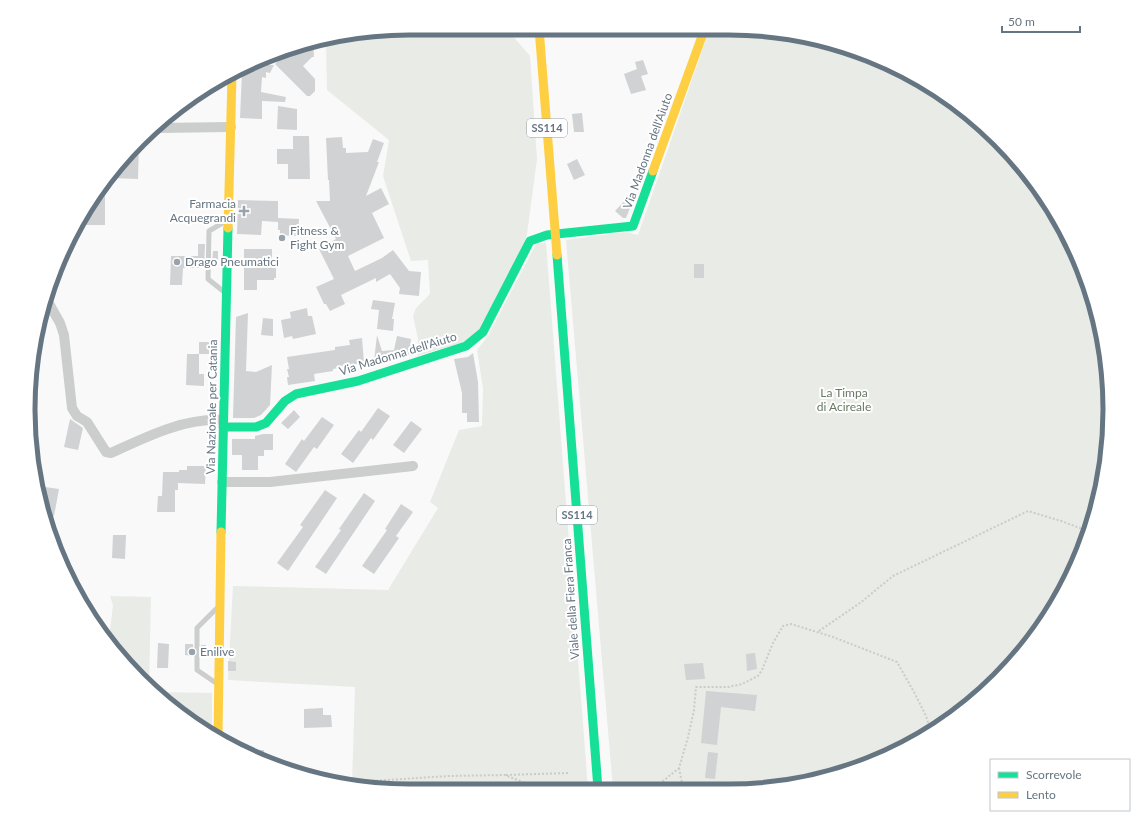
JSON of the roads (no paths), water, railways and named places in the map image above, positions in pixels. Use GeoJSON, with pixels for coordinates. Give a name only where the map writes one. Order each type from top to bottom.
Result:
{"type":"FeatureCollection","features":[{"type":"Feature","properties":{"kind":"main road","name":"Viale della Fiera Franca"},"geometry":{"type":"LineString","coordinates":[[541,35],[598,784]]}},
{"type":"Feature","properties":{"kind":"main road","name":"Via Madonna dell'Aiuto"},"geometry":{"type":"LineString","coordinates":[[223,424],[256,427],[266,423],[285,401],[296,394],[358,381],[466,346],[483,332],[530,241],[547,235],[633,226],[703,35]]}},
{"type":"Feature","properties":{"kind":"main road","name":"Via Nazionale per Catania"},"geometry":{"type":"LineString","coordinates":[[218,732],[223,424],[232,80]]}},
{"type":"Feature","properties":{"kind":"street"},"geometry":{"type":"LineString","coordinates":[[163,128],[231,127]]}},
{"type":"Feature","properties":{"kind":"street"},"geometry":{"type":"LineString","coordinates":[[50,306],[60,323],[64,335],[72,408],[77,416],[87,422],[106,452],[111,453],[159,431],[189,423],[214,420],[223,424]]}},
{"type":"Feature","properties":{"kind":"street"},"geometry":{"type":"LineString","coordinates":[[222,482],[270,482],[413,466]]}},
{"type":"Feature","properties":{"kind":"lane"},"geometry":{"type":"LineString","coordinates":[[227,295],[208,279],[209,232],[228,220]]}},
{"type":"Feature","properties":{"kind":"lane"},"geometry":{"type":"LineString","coordinates":[[219,686],[197,670],[197,628],[220,606]]}},
{"type":"Feature","properties":{"kind":"place","name":"Farmacia Acquegrandi"},"geometry":{"type":"Point","coordinates":[244,211]}},
{"type":"Feature","properties":{"kind":"place","name":"Fitness & Fight Gym"},"geometry":{"type":"Point","coordinates":[282,238]}},
{"type":"Feature","properties":{"kind":"place","name":"Drago Pneumatici"},"geometry":{"type":"Point","coordinates":[177,262]}},
{"type":"Feature","properties":{"kind":"place","name":"Enilive"},"geometry":{"type":"Point","coordinates":[192,652]}},
{"type":"Feature","properties":{"kind":"park label","name":"La Timpa di Acireale"},"geometry":{"type":"Point","coordinates":[844,400]}}]}
